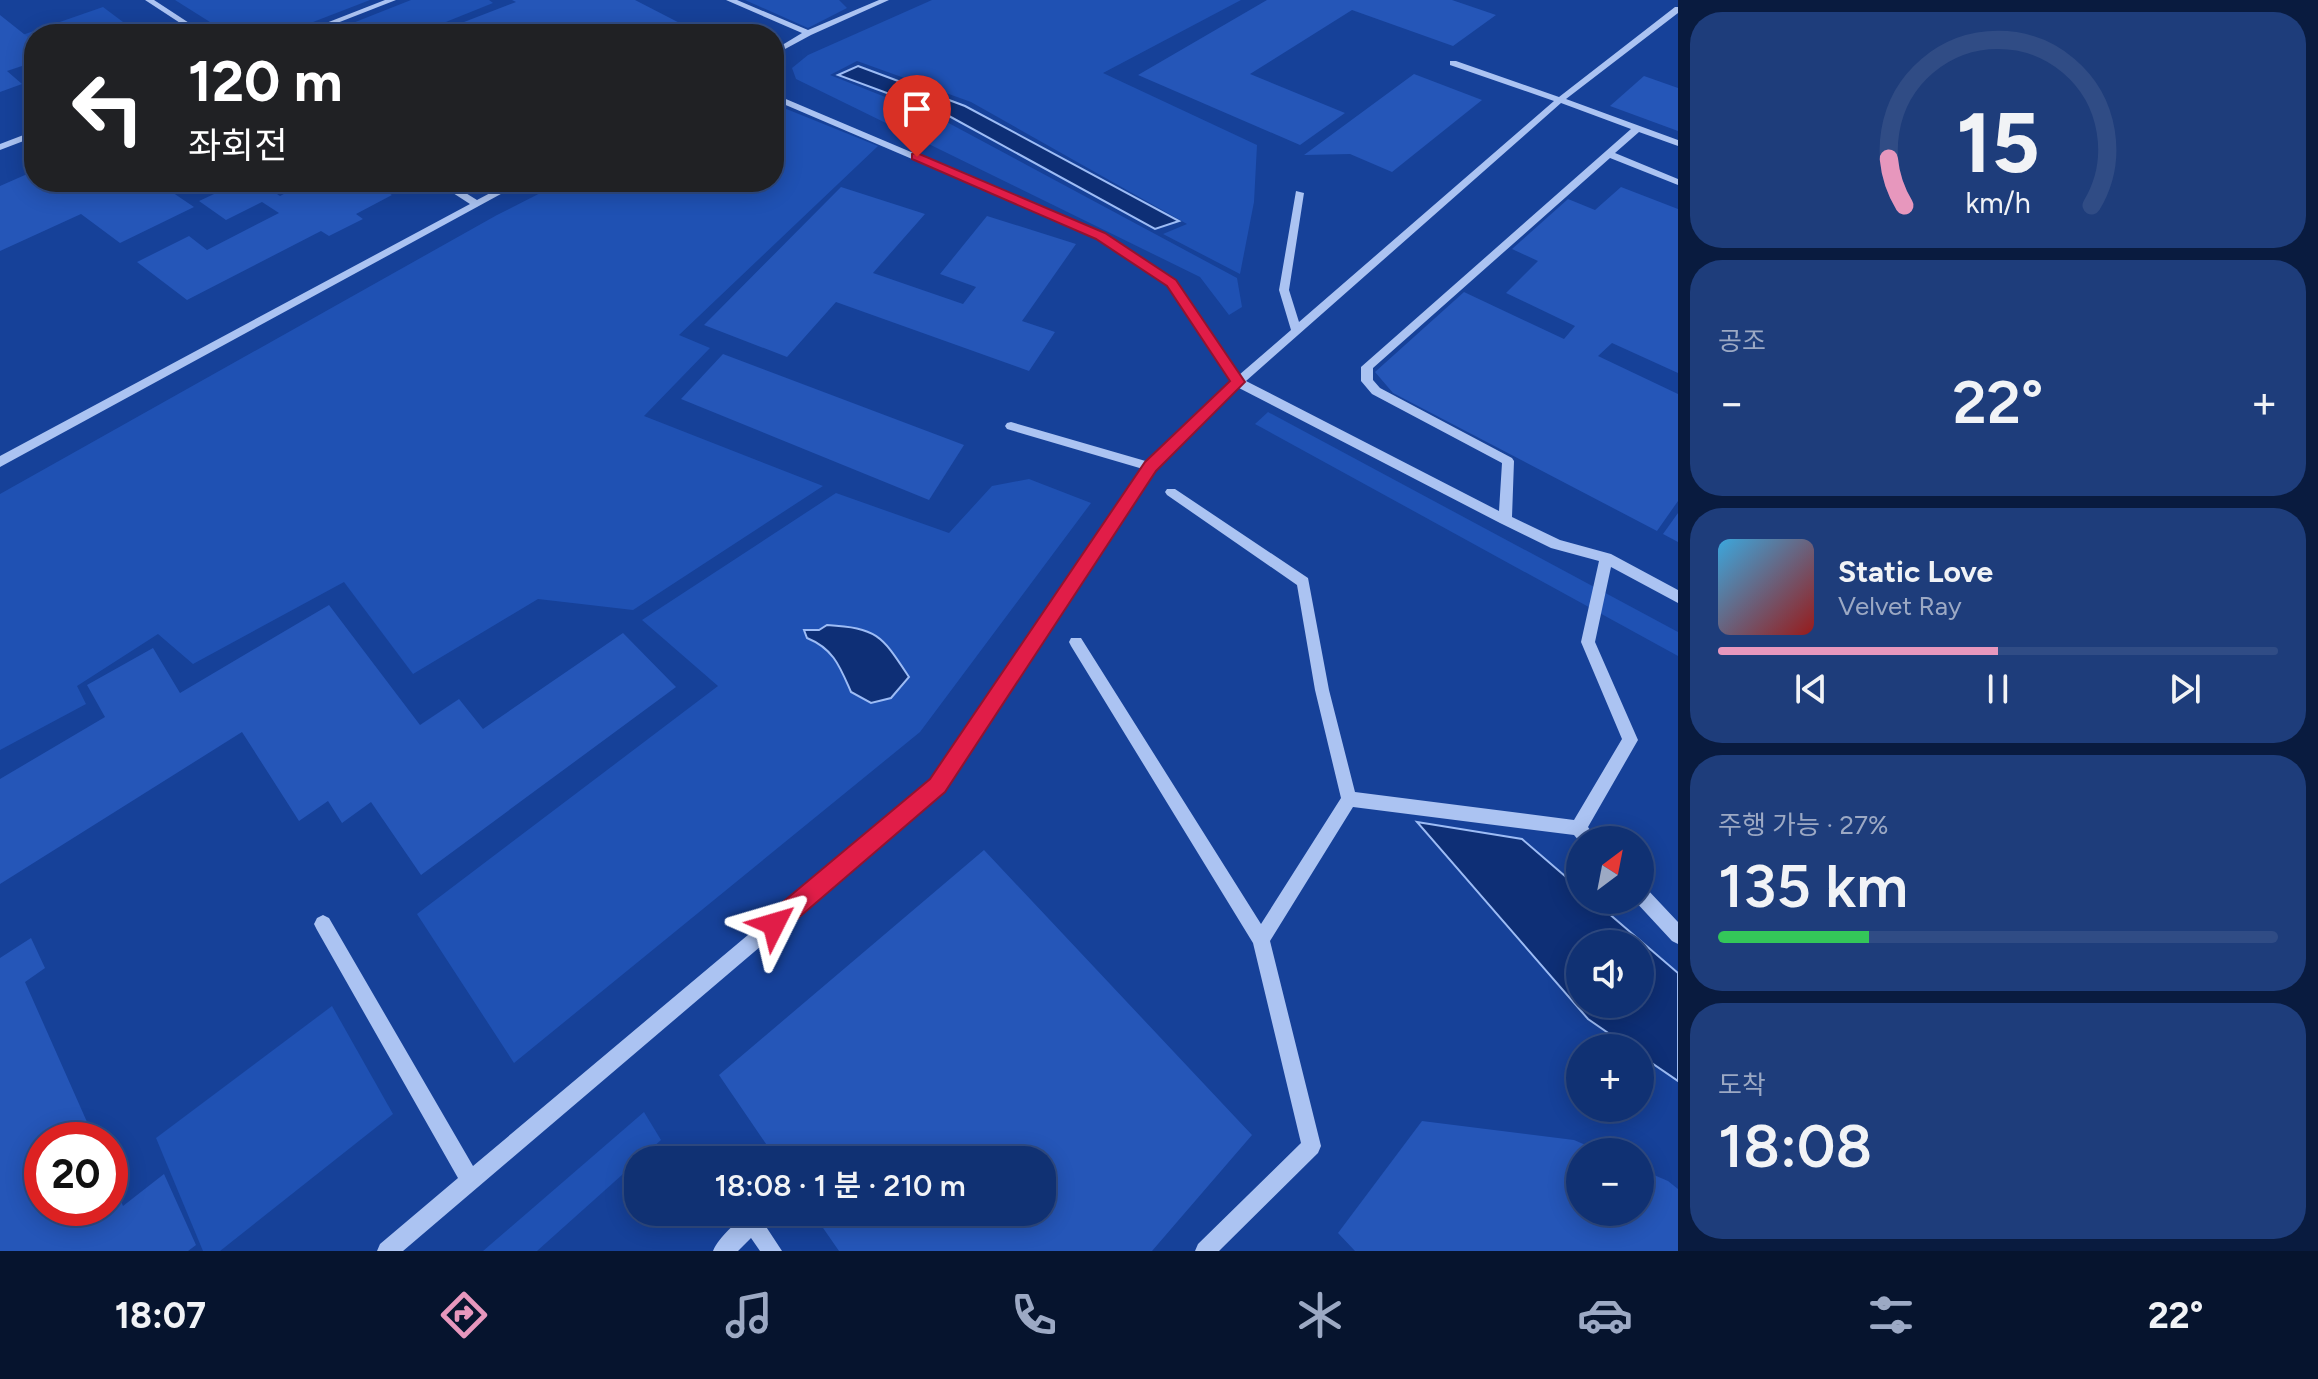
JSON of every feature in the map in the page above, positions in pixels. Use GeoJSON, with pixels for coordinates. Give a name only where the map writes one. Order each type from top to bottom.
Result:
{"type":"FeatureCollection","features":[{"type":"Feature","properties":{"kind":"street"},"geometry":{"type":"LineString","coordinates":[[149,0],[186,24]]}},
{"type":"Feature","properties":{"kind":"street"},"geometry":{"type":"LineString","coordinates":[[328,24],[392,0]]}},
{"type":"Feature","properties":{"kind":"street"},"geometry":{"type":"LineString","coordinates":[[730,0],[808,33]]}},
{"type":"Feature","properties":{"kind":"street"},"geometry":{"type":"LineString","coordinates":[[784,47],[808,33],[885,0]]}},
{"type":"Feature","properties":{"kind":"street"},"geometry":{"type":"LineString","coordinates":[[387,1251],[937,786],[1151,467],[1238,382],[1560,100],[1678,9]]}},
{"type":"Feature","properties":{"kind":"street"},"geometry":{"type":"LineString","coordinates":[[1453,63],[1678,143]]}},
{"type":"Feature","properties":{"kind":"street"},"geometry":{"type":"LineString","coordinates":[[784,101],[1101,236],[1171,283],[1238,382],[1505,520],[1556,544],[1606,558],[1678,597]]}},
{"type":"Feature","properties":{"kind":"street"},"geometry":{"type":"LineString","coordinates":[[1505,520],[1508,461],[1376,391],[1367,381],[1367,367],[1638,128]]}},
{"type":"Feature","properties":{"kind":"street"},"geometry":{"type":"LineString","coordinates":[[0,147],[24,138]]}},
{"type":"Feature","properties":{"kind":"street"},"geometry":{"type":"LineString","coordinates":[[1609,154],[1678,182]]}},
{"type":"Feature","properties":{"kind":"street"},"geometry":{"type":"LineString","coordinates":[[457,192],[475,203]]}},
{"type":"Feature","properties":{"kind":"street"},"geometry":{"type":"LineString","coordinates":[[0,462],[498,192]]}},
{"type":"Feature","properties":{"kind":"street"},"geometry":{"type":"LineString","coordinates":[[1296,330],[1284,290],[1299,193]]}},
{"type":"Feature","properties":{"kind":"street"},"geometry":{"type":"LineString","coordinates":[[1011,426],[1151,467]]}},
{"type":"Feature","properties":{"kind":"street"},"geometry":{"type":"LineString","coordinates":[[1171,492],[1303,582],[1322,690],[1349,799],[1261,940]]}},
{"type":"Feature","properties":{"kind":"street"},"geometry":{"type":"LineString","coordinates":[[1588,826],[1630,740],[1588,642],[1606,558]]}},
{"type":"Feature","properties":{"kind":"street"},"geometry":{"type":"LineString","coordinates":[[1076,642],[1261,940],[1311,1146],[1205,1251]]}},
{"type":"Feature","properties":{"kind":"street"},"geometry":{"type":"LineString","coordinates":[[1349,799],[1566,831]]}},
{"type":"Feature","properties":{"kind":"street"},"geometry":{"type":"LineString","coordinates":[[1654,909],[1678,935]]}},
{"type":"Feature","properties":{"kind":"street"},"geometry":{"type":"LineString","coordinates":[[323,924],[471,1181]]}},
{"type":"Feature","properties":{"kind":"street"},"geometry":{"type":"LineString","coordinates":[[723,1251],[752,1223],[772,1251]]}},
{"type":"Feature","properties":{"kind":"shaded area"},"geometry":{"type":"Polygon","coordinates":[[[175,0],[370,0],[308,24],[213,24],[175,0]]]}},
{"type":"Feature","properties":{"kind":"shaded area"},"geometry":{"type":"Polygon","coordinates":[[[411,0],[489,0],[493,3],[441,24],[350,24],[411,0]]]}},
{"type":"Feature","properties":{"kind":"shaded area"},"geometry":{"type":"Polygon","coordinates":[[[745,0],[839,0],[847,8],[808,28],[745,0]]]}},
{"type":"Feature","properties":{"kind":"shaded area"},"geometry":{"type":"Polygon","coordinates":[[[932,0],[1241,0],[1103,73],[1257,145],[1254,202],[1240,274],[1163,234],[1187,224],[971,102],[857,61],[830,75],[943,120],[1237,278],[1242,307],[1229,315],[1200,277],[796,79],[792,68],[808,55],[932,0]]]}},
{"type":"Feature","properties":{"kind":"shaded area"},"geometry":{"type":"Polygon","coordinates":[[[103,7],[126,24],[54,24],[103,7]]]}},
{"type":"Feature","properties":{"kind":"shaded area"},"geometry":{"type":"Polygon","coordinates":[[[24,34],[24,56],[5,41],[24,34]]]}},
{"type":"Feature","properties":{"kind":"shaded area"},"geometry":{"type":"Polygon","coordinates":[[[858,66],[965,106],[1179,221],[1155,229],[949,116],[838,75],[858,66]]]}},
{"type":"Feature","properties":{"kind":"shaded area"},"geometry":{"type":"Polygon","coordinates":[[[784,108],[878,146],[679,335],[710,348],[644,416],[823,486],[633,610],[538,599],[413,674],[344,582],[193,664],[158,634],[77,686],[86,704],[0,750],[0,494],[542,192],[784,192],[784,108]]]}},
{"type":"Feature","properties":{"kind":"shaded area"},"geometry":{"type":"Polygon","coordinates":[[[1268,412],[1678,632],[1678,656],[1255,424],[1268,412]]]}},
{"type":"Feature","properties":{"kind":"shaded area"},"geometry":{"type":"Polygon","coordinates":[[[1029,479],[1091,503],[920,732],[514,1063],[417,914],[718,686],[642,620],[836,493],[949,533],[992,486],[1029,479]]]}},
{"type":"Feature","properties":{"kind":"shaded area"},"geometry":{"type":"Polygon","coordinates":[[[827,625],[858,629],[877,637],[885,643],[909,677],[891,698],[871,703],[851,692],[830,653],[807,638],[804,630],[819,630],[827,625]]]}},
{"type":"Feature","properties":{"kind":"shaded area"},"geometry":{"type":"Polygon","coordinates":[[[1417,822],[1522,839],[1566,877],[1566,914],[1609,914],[1628,930],[1566,930],[1566,994],[1417,822]]]}},
{"type":"Feature","properties":{"kind":"shaded area"},"geometry":{"type":"Polygon","coordinates":[[[1654,952],[1678,973],[1678,1081],[1654,1065],[1654,1034],[1610,1034],[1587,1018],[1654,1018],[1654,952]]]}},
{"type":"Feature","properties":{"kind":"shaded area"},"geometry":{"type":"Polygon","coordinates":[[[332,1006],[393,1114],[220,1251],[203,1251],[156,1138],[332,1006]]]}},
{"type":"Feature","properties":{"kind":"shaded area"},"geometry":{"type":"Polygon","coordinates":[[[644,1112],[661,1140],[654,1146],[624,1146],[624,1173],[537,1251],[483,1251],[644,1112]]]}},
{"type":"Feature","properties":{"kind":"building"},"geometry":{"type":"Polygon","coordinates":[[[512,0],[635,0],[682,24],[459,24],[516,2],[512,0]]]}},
{"type":"Feature","properties":{"kind":"building"},"geometry":{"type":"Polygon","coordinates":[[[1267,0],[1452,0],[1496,15],[1453,46],[1352,10],[1250,74],[1345,113],[1300,145],[1138,75],[1267,0]]]}},
{"type":"Feature","properties":{"kind":"building"},"geometry":{"type":"Polygon","coordinates":[[[0,15],[24,34],[24,65],[7,71],[22,84],[0,92],[0,15]]]}},
{"type":"Feature","properties":{"kind":"building"},"geometry":{"type":"Polygon","coordinates":[[[1414,74],[1482,100],[1392,172],[1350,154],[1304,155],[1414,74]]]}},
{"type":"Feature","properties":{"kind":"building"},"geometry":{"type":"Polygon","coordinates":[[[1644,76],[1678,88],[1678,131],[1610,106],[1644,76]]]}},
{"type":"Feature","properties":{"kind":"building"},"geometry":{"type":"Polygon","coordinates":[[[24,175],[24,192],[172,192],[194,207],[120,243],[81,214],[0,251],[0,186],[24,175]]]}},
{"type":"Feature","properties":{"kind":"building"},"geometry":{"type":"Polygon","coordinates":[[[841,187],[925,214],[873,273],[963,304],[976,287],[940,274],[987,216],[1076,244],[1022,321],[1055,332],[1029,371],[836,302],[787,357],[704,325],[841,187]]]}},
{"type":"Feature","properties":{"kind":"building"},"geometry":{"type":"Polygon","coordinates":[[[1621,187],[1678,209],[1678,373],[1612,343],[1598,356],[1678,394],[1678,501],[1657,531],[1393,393],[1375,372],[1464,292],[1564,339],[1575,326],[1506,293],[1538,261],[1512,249],[1568,199],[1595,210],[1621,187]]]}},
{"type":"Feature","properties":{"kind":"building"},"geometry":{"type":"Polygon","coordinates":[[[218,192],[274,192],[280,196],[288,192],[387,192],[392,195],[356,214],[363,219],[329,236],[321,231],[187,300],[137,262],[189,236],[207,250],[279,213],[262,202],[226,220],[199,201],[218,192]]]}},
{"type":"Feature","properties":{"kind":"building"},"geometry":{"type":"Polygon","coordinates":[[[723,354],[964,445],[929,500],[681,399],[723,354]]]}},
{"type":"Feature","properties":{"kind":"building"},"geometry":{"type":"Polygon","coordinates":[[[1678,513],[1678,542],[1663,534],[1678,513]]]}},
{"type":"Feature","properties":{"kind":"building"},"geometry":{"type":"Polygon","coordinates":[[[329,605],[420,725],[459,699],[483,729],[623,633],[676,687],[421,875],[371,802],[342,823],[328,801],[299,821],[242,732],[0,884],[0,779],[105,717],[87,685],[153,648],[180,693],[329,605]]]}},
{"type":"Feature","properties":{"kind":"building"},"geometry":{"type":"Polygon","coordinates":[[[984,850],[1252,1135],[1152,1251],[839,1251],[822,1226],[1056,1226],[1056,1146],[767,1146],[719,1075],[984,850]]]}},
{"type":"Feature","properties":{"kind":"building"},"geometry":{"type":"Polygon","coordinates":[[[31,938],[45,968],[25,982],[87,1122],[24,1122],[24,1226],[128,1226],[128,1202],[164,1174],[196,1245],[188,1251],[0,1251],[0,958],[31,938]]]}},
{"type":"Feature","properties":{"kind":"building"},"geometry":{"type":"Polygon","coordinates":[[[1422,1121],[1566,1139],[1566,1226],[1654,1226],[1654,1175],[1678,1189],[1678,1251],[1355,1251],[1338,1233],[1422,1121]]]}},
{"type":"Feature","properties":{"kind":"route"},"geometry":{"type":"LineString","coordinates":[[774,924],[937,786],[1151,467],[1238,382],[1171,283],[1101,236],[917,157]]}}]}
